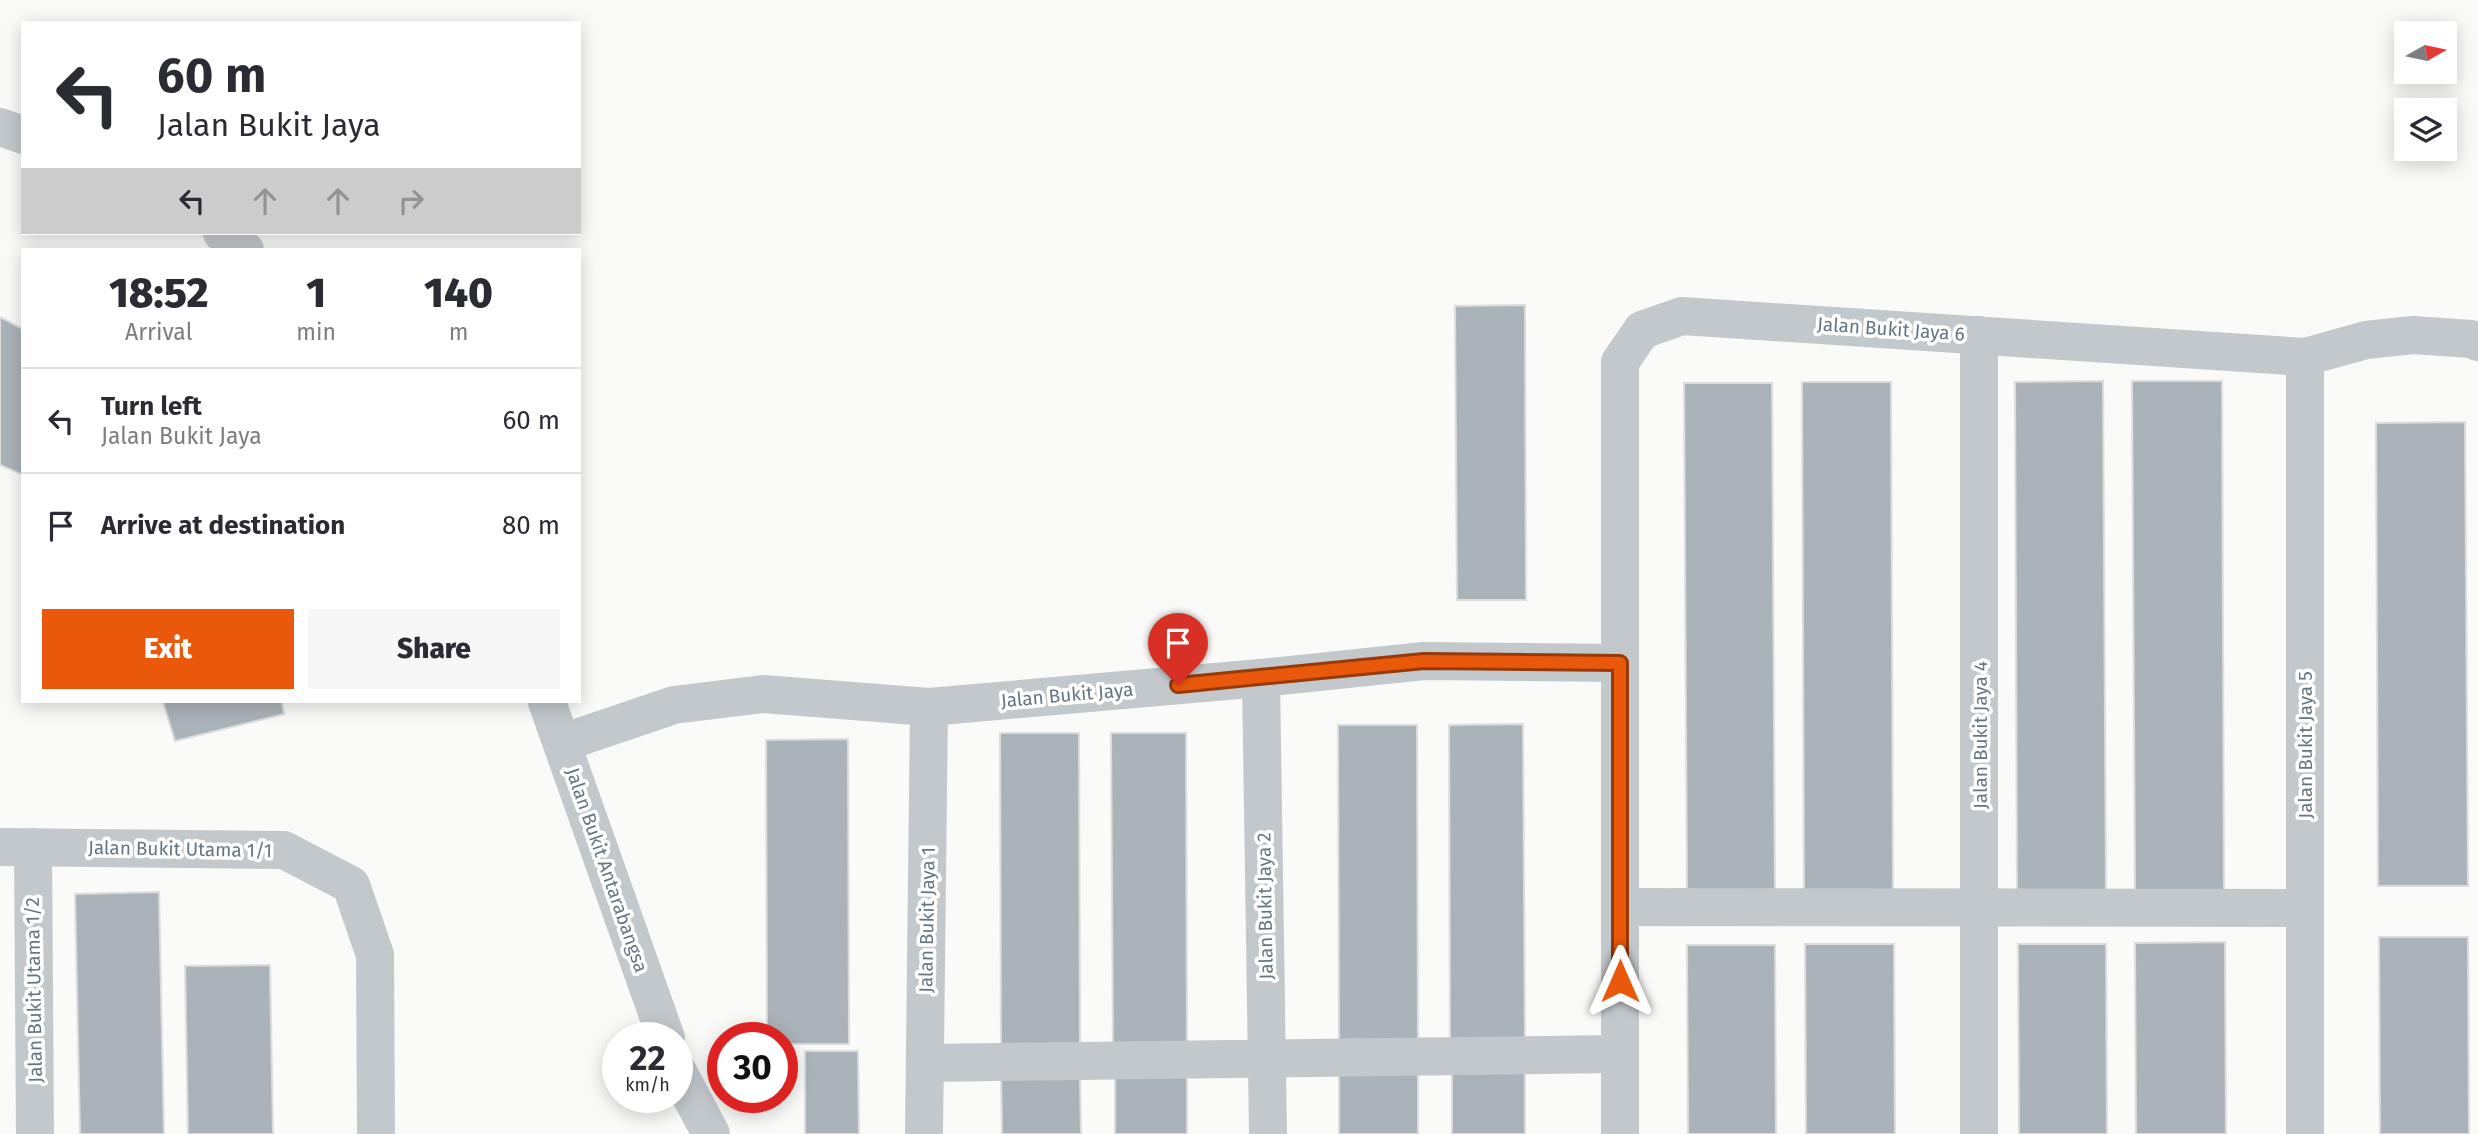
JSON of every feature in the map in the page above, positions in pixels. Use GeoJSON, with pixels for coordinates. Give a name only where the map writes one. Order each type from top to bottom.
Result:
{"type":"FeatureCollection","features":[{"type":"Feature","properties":{"kind":"street"},"geometry":{"type":"LineString","coordinates":[[0,127],[21,134]]}},
{"type":"Feature","properties":{"kind":"street"},"geometry":{"type":"LineString","coordinates":[[225,235],[242,248]]}},
{"type":"Feature","properties":{"kind":"street","name":"Jalan Bukit Jaya 6"},"geometry":{"type":"LineString","coordinates":[[1620,1134],[1620,362],[1642,330],[1682,316],[2305,357],[2366,340],[2413,335],[2471,339],[2478,342]]}},
{"type":"Feature","properties":{"kind":"street","name":"Jalan Bukit Jaya 4"},"geometry":{"type":"LineString","coordinates":[[1979,335],[1979,1134]]}},
{"type":"Feature","properties":{"kind":"street","name":"Jalan Bukit Jaya 5"},"geometry":{"type":"LineString","coordinates":[[2305,357],[2305,1134]]}},
{"type":"Feature","properties":{"kind":"street","name":"Jalan Bukit Jaya"},"geometry":{"type":"LineString","coordinates":[[562,743],[674,705],[763,694],[929,707],[1424,661],[1620,663]]}},
{"type":"Feature","properties":{"kind":"street","name":"Jalan Bukit Jaya 2"},"geometry":{"type":"LineString","coordinates":[[1261,678],[1268,1134]]}},
{"type":"Feature","properties":{"kind":"street","name":"Jalan Bukit Antarabangsa"},"geometry":{"type":"LineString","coordinates":[[547,703],[660,1022]]}},
{"type":"Feature","properties":{"kind":"street","name":"Jalan Bukit Jaya 1"},"geometry":{"type":"LineString","coordinates":[[924,1134],[929,707]]}},
{"type":"Feature","properties":{"kind":"street","name":"Jalan Bukit Utama 1/2"},"geometry":{"type":"LineString","coordinates":[[16,847],[36,1134]]}},
{"type":"Feature","properties":{"kind":"street","name":"Jalan Bukit Utama 1/1"},"geometry":{"type":"LineString","coordinates":[[16,847],[284,850],[351,885],[375,955],[376,1134]]}},
{"type":"Feature","properties":{"kind":"street"},"geometry":{"type":"LineString","coordinates":[[1620,907],[2305,908]]}},
{"type":"Feature","properties":{"kind":"street"},"geometry":{"type":"LineString","coordinates":[[925,1063],[1620,1054]]}},
{"type":"Feature","properties":{"kind":"street"},"geometry":{"type":"LineString","coordinates":[[693,1100],[711,1134]]}},
{"type":"Feature","properties":{"kind":"building"},"geometry":{"type":"Polygon","coordinates":[[[1525,305],[1526,600],[1457,600],[1455,306],[1525,305]]]}},
{"type":"Feature","properties":{"kind":"building"},"geometry":{"type":"Polygon","coordinates":[[[0,317],[21,328],[21,474],[0,465],[0,317]]]}},
{"type":"Feature","properties":{"kind":"building"},"geometry":{"type":"Polygon","coordinates":[[[2103,381],[2106,892],[2017,893],[2015,382],[2103,381]]]}},
{"type":"Feature","properties":{"kind":"building"},"geometry":{"type":"Polygon","coordinates":[[[2132,381],[2222,381],[2224,892],[2135,892],[2132,381]]]}},
{"type":"Feature","properties":{"kind":"building"},"geometry":{"type":"Polygon","coordinates":[[[1802,382],[1891,382],[1893,893],[1804,893],[1802,382]]]}},
{"type":"Feature","properties":{"kind":"building"},"geometry":{"type":"Polygon","coordinates":[[[1684,383],[1772,383],[1775,894],[1687,894],[1684,383]]]}},
{"type":"Feature","properties":{"kind":"building"},"geometry":{"type":"Polygon","coordinates":[[[2465,422],[2468,886],[2378,886],[2376,423],[2465,422]]]}},
{"type":"Feature","properties":{"kind":"building"},"geometry":{"type":"Polygon","coordinates":[[[163,703],[282,703],[284,714],[175,741],[163,703]]]}},
{"type":"Feature","properties":{"kind":"building"},"geometry":{"type":"Polygon","coordinates":[[[1523,724],[1525,1043],[1450,1043],[1449,725],[1523,724]]]}},
{"type":"Feature","properties":{"kind":"building"},"geometry":{"type":"Polygon","coordinates":[[[1338,725],[1417,725],[1418,1043],[1339,1043],[1338,725]]]}},
{"type":"Feature","properties":{"kind":"building"},"geometry":{"type":"Polygon","coordinates":[[[1000,733],[1079,733],[1080,1051],[1001,1052],[1000,733]]]}},
{"type":"Feature","properties":{"kind":"building"},"geometry":{"type":"Polygon","coordinates":[[[1111,733],[1186,733],[1187,1051],[1113,1051],[1111,733]]]}},
{"type":"Feature","properties":{"kind":"building"},"geometry":{"type":"Polygon","coordinates":[[[848,739],[849,1044],[798,1044],[798,1022],[767,1022],[766,740],[848,739]]]}},
{"type":"Feature","properties":{"kind":"building"},"geometry":{"type":"Polygon","coordinates":[[[159,892],[164,1134],[80,1134],[75,894],[159,892]]]}},
{"type":"Feature","properties":{"kind":"building"},"geometry":{"type":"Polygon","coordinates":[[[2379,937],[2468,937],[2469,1134],[2380,1134],[2379,937]]]}},
{"type":"Feature","properties":{"kind":"building"},"geometry":{"type":"Polygon","coordinates":[[[2225,942],[2226,1134],[2136,1134],[2135,943],[2225,942]]]}},
{"type":"Feature","properties":{"kind":"building"},"geometry":{"type":"Polygon","coordinates":[[[1805,944],[1894,944],[1895,1134],[1806,1134],[1805,944]]]}},
{"type":"Feature","properties":{"kind":"building"},"geometry":{"type":"Polygon","coordinates":[[[2018,944],[2106,944],[2107,1134],[2019,1134],[2018,944]]]}},
{"type":"Feature","properties":{"kind":"building"},"geometry":{"type":"Polygon","coordinates":[[[1687,945],[1775,945],[1776,1134],[1688,1134],[1687,945]]]}},
{"type":"Feature","properties":{"kind":"building"},"geometry":{"type":"Polygon","coordinates":[[[270,965],[273,1134],[188,1134],[185,966],[270,965]]]}},
{"type":"Feature","properties":{"kind":"building"},"geometry":{"type":"Polygon","coordinates":[[[805,1051],[858,1051],[859,1134],[805,1134],[805,1051]]]}},
{"type":"Feature","properties":{"kind":"building"},"geometry":{"type":"Polygon","coordinates":[[[1452,1067],[1525,1067],[1525,1134],[1452,1134],[1452,1067]]]}},
{"type":"Feature","properties":{"kind":"building"},"geometry":{"type":"Polygon","coordinates":[[[1339,1068],[1418,1068],[1418,1134],[1339,1134],[1339,1068]]]}},
{"type":"Feature","properties":{"kind":"building"},"geometry":{"type":"Polygon","coordinates":[[[1001,1076],[1080,1076],[1081,1134],[1002,1134],[1001,1076]]]}},
{"type":"Feature","properties":{"kind":"building"},"geometry":{"type":"Polygon","coordinates":[[[1115,1076],[1187,1076],[1187,1134],[1115,1134],[1115,1076]]]}},
{"type":"Feature","properties":{"kind":"route"},"geometry":{"type":"LineString","coordinates":[[1178,685],[1424,661],[1620,663],[1620,981]]}}]}
